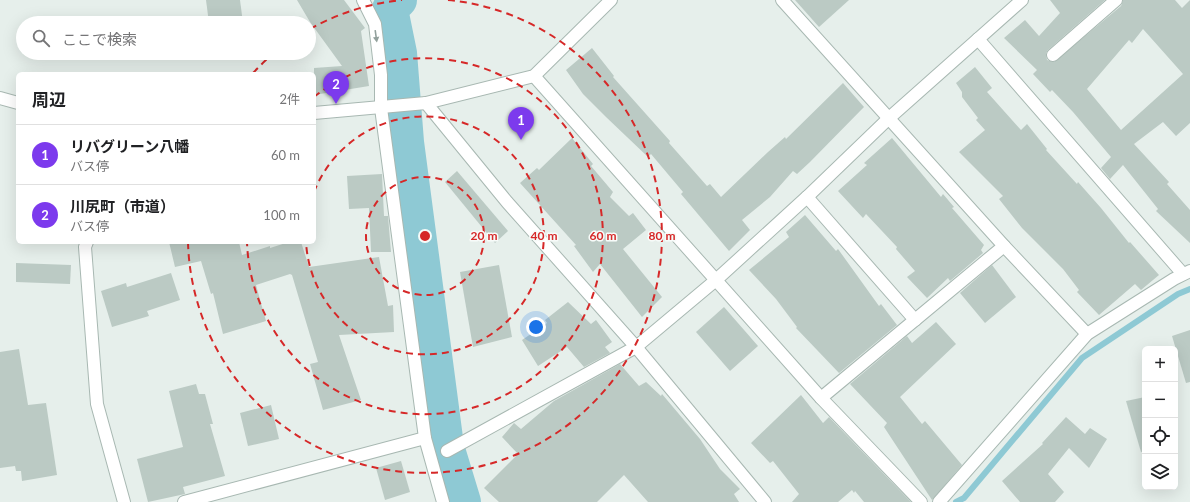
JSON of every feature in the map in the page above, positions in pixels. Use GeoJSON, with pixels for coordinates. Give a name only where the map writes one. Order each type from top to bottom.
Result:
{"type":"FeatureCollection","features":[{"type":"Feature","properties":{"kind":"street"},"geometry":{"type":"LineString","coordinates":[[363,0],[375,24],[381,75],[381,108],[425,438],[443,502]]}},
{"type":"Feature","properties":{"kind":"street"},"geometry":{"type":"LineString","coordinates":[[316,113],[426,103],[534,76],[611,0]]}},
{"type":"Feature","properties":{"kind":"street"},"geometry":{"type":"LineString","coordinates":[[782,0],[888,119],[1087,334]]}},
{"type":"Feature","properties":{"kind":"street"},"geometry":{"type":"LineString","coordinates":[[447,451],[636,347],[716,280],[807,197],[888,119],[1022,0]]}},
{"type":"Feature","properties":{"kind":"street"},"geometry":{"type":"LineString","coordinates":[[1053,55],[1116,0]]}},
{"type":"Feature","properties":{"kind":"street"},"geometry":{"type":"LineString","coordinates":[[939,502],[1087,334],[1187,273],[978,39]]}},
{"type":"Feature","properties":{"kind":"street"},"geometry":{"type":"LineString","coordinates":[[534,76],[821,398],[920,502]]}},
{"type":"Feature","properties":{"kind":"street"},"geometry":{"type":"LineString","coordinates":[[0,98],[16,102]]}},
{"type":"Feature","properties":{"kind":"street"},"geometry":{"type":"LineString","coordinates":[[426,103],[507,202],[636,347],[765,502]]}},
{"type":"Feature","properties":{"kind":"street"},"geometry":{"type":"LineString","coordinates":[[807,197],[915,320]]}},
{"type":"Feature","properties":{"kind":"street"},"geometry":{"type":"LineString","coordinates":[[86,244],[85,247],[97,404],[124,502]]}},
{"type":"Feature","properties":{"kind":"street"},"geometry":{"type":"LineString","coordinates":[[821,398],[1004,246]]}},
{"type":"Feature","properties":{"kind":"street"},"geometry":{"type":"LineString","coordinates":[[184,502],[425,438]]}},
{"type":"Feature","properties":{"kind":"building"},"geometry":{"type":"Polygon","coordinates":[[[206,0],[240,0],[242,16],[208,16],[206,0]]]}},
{"type":"Feature","properties":{"kind":"building"},"geometry":{"type":"Polygon","coordinates":[[[297,0],[344,0],[365,28],[361,31],[369,86],[316,95],[316,72],[314,72],[314,68],[342,66],[316,30],[316,16],[306,16],[297,0]]]}},
{"type":"Feature","properties":{"kind":"building"},"geometry":{"type":"Polygon","coordinates":[[[795,0],[849,0],[819,27],[795,0]]]}},
{"type":"Feature","properties":{"kind":"building"},"geometry":{"type":"Polygon","coordinates":[[[1050,0],[1105,0],[1048,50],[1046,53],[1047,60],[1054,62],[1121,6],[1123,0],[1175,0],[1182,8],[1190,0],[1190,123],[1176,136],[1163,122],[1134,144],[1169,182],[1167,184],[1190,210],[1190,243],[1156,211],[1158,209],[1123,165],[1110,179],[1101,168],[1111,157],[1073,112],[1052,90],[1050,92],[1033,74],[1037,70],[1004,38],[1025,20],[1039,36],[1060,13],[1050,0]],[[1143,29],[1132,43],[1129,40],[1087,89],[1121,130],[1183,74],[1143,29]]]}},
{"type":"Feature","properties":{"kind":"building"},"geometry":{"type":"Polygon","coordinates":[[[592,48],[614,76],[613,77],[670,141],[669,143],[707,186],[710,184],[721,197],[768,152],[785,137],[786,139],[843,83],[864,107],[810,162],[797,174],[793,171],[770,197],[742,220],[750,230],[729,251],[681,194],[683,192],[651,154],[648,157],[606,117],[583,94],[566,70],[592,48]]]}},
{"type":"Feature","properties":{"kind":"building"},"geometry":{"type":"Polygon","coordinates":[[[975,67],[992,88],[987,92],[1021,130],[1027,124],[1047,149],[1046,150],[1077,184],[1078,182],[1129,243],[1130,242],[1159,275],[1141,290],[1135,284],[1099,315],[1077,292],[1079,290],[1063,269],[1022,228],[999,199],[1003,196],[959,152],[985,130],[976,120],[978,118],[962,97],[962,92],[956,83],[975,67]]]}},
{"type":"Feature","properties":{"kind":"building"},"geometry":{"type":"Polygon","coordinates":[[[572,138],[593,164],[591,166],[613,192],[610,197],[629,216],[633,213],[646,230],[623,249],[662,297],[642,317],[600,264],[593,272],[574,246],[576,245],[520,183],[537,168],[539,170],[572,138]]]}},
{"type":"Feature","properties":{"kind":"building"},"geometry":{"type":"Polygon","coordinates":[[[892,138],[941,197],[943,194],[954,207],[952,208],[984,245],[981,250],[983,253],[950,281],[948,278],[927,298],[907,277],[915,271],[896,249],[897,247],[866,214],[863,218],[838,191],[867,165],[864,163],[892,138]]]}},
{"type":"Feature","properties":{"kind":"building"},"geometry":{"type":"Polygon","coordinates":[[[457,171],[508,231],[495,243],[445,182],[457,171]]]}},
{"type":"Feature","properties":{"kind":"building"},"geometry":{"type":"Polygon","coordinates":[[[382,174],[384,216],[388,216],[391,252],[371,252],[369,208],[349,209],[347,176],[382,174]]]}},
{"type":"Feature","properties":{"kind":"building"},"geometry":{"type":"Polygon","coordinates":[[[805,215],[836,251],[838,249],[879,306],[881,304],[897,325],[839,373],[796,328],[797,327],[776,299],[749,270],[789,237],[786,232],[805,215]]]}},
{"type":"Feature","properties":{"kind":"building"},"geometry":{"type":"Polygon","coordinates":[[[169,244],[239,244],[242,255],[270,246],[270,248],[283,244],[302,244],[309,267],[379,257],[388,306],[393,305],[394,332],[339,335],[361,400],[323,410],[310,364],[318,362],[292,275],[290,274],[256,285],[266,321],[223,334],[213,293],[211,294],[201,261],[175,267],[169,244]]]}},
{"type":"Feature","properties":{"kind":"building"},"geometry":{"type":"Polygon","coordinates":[[[16,263],[71,265],[70,284],[16,282],[16,263]]]}},
{"type":"Feature","properties":{"kind":"building"},"geometry":{"type":"Polygon","coordinates":[[[499,265],[512,337],[473,347],[460,272],[499,265]]]}},
{"type":"Feature","properties":{"kind":"building"},"geometry":{"type":"Polygon","coordinates":[[[992,265],[1016,297],[985,323],[960,293],[992,265]]]}},
{"type":"Feature","properties":{"kind":"building"},"geometry":{"type":"Polygon","coordinates":[[[171,273],[180,300],[147,311],[149,316],[112,327],[101,291],[126,283],[127,287],[171,273]]]}},
{"type":"Feature","properties":{"kind":"building"},"geometry":{"type":"Polygon","coordinates":[[[568,302],[591,324],[596,320],[612,342],[605,347],[610,353],[584,367],[567,347],[538,366],[522,340],[547,323],[545,320],[568,302]]]}},
{"type":"Feature","properties":{"kind":"building"},"geometry":{"type":"Polygon","coordinates":[[[724,307],[758,346],[730,371],[696,332],[724,307]]]}},
{"type":"Feature","properties":{"kind":"building"},"geometry":{"type":"Polygon","coordinates":[[[936,322],[956,344],[900,397],[922,424],[925,421],[962,465],[932,500],[884,427],[887,423],[850,384],[907,336],[912,343],[936,322]]]}},
{"type":"Feature","properties":{"kind":"building"},"geometry":{"type":"Polygon","coordinates":[[[1190,330],[1190,382],[1186,383],[1178,356],[1178,346],[1175,346],[1172,336],[1190,330]]]}},
{"type":"Feature","properties":{"kind":"building"},"geometry":{"type":"Polygon","coordinates":[[[19,349],[28,405],[46,403],[57,475],[22,481],[21,471],[16,471],[15,466],[0,468],[0,352],[19,349]]]}},
{"type":"Feature","properties":{"kind":"building"},"geometry":{"type":"Polygon","coordinates":[[[620,364],[639,386],[646,382],[661,396],[662,394],[700,439],[720,469],[740,489],[734,494],[739,502],[648,502],[624,475],[597,502],[499,502],[484,488],[518,454],[502,437],[514,423],[521,429],[554,401],[620,364]]]}},
{"type":"Feature","properties":{"kind":"building"},"geometry":{"type":"Polygon","coordinates":[[[196,384],[199,394],[205,394],[213,424],[210,424],[225,476],[183,487],[185,494],[148,502],[137,459],[183,447],[169,391],[196,384]]]}},
{"type":"Feature","properties":{"kind":"building"},"geometry":{"type":"Polygon","coordinates":[[[801,395],[823,423],[829,417],[911,502],[864,502],[855,491],[854,493],[852,490],[838,502],[792,502],[799,494],[773,461],[770,463],[751,443],[801,395]]]}},
{"type":"Feature","properties":{"kind":"building"},"geometry":{"type":"Polygon","coordinates":[[[1142,398],[1142,452],[1141,452],[1126,401],[1142,398]]]}},
{"type":"Feature","properties":{"kind":"building"},"geometry":{"type":"Polygon","coordinates":[[[271,405],[279,439],[248,446],[240,413],[271,405]]]}},
{"type":"Feature","properties":{"kind":"building"},"geometry":{"type":"Polygon","coordinates":[[[1066,417],[1085,434],[1090,428],[1107,439],[1089,468],[1069,448],[1048,474],[1064,492],[1055,502],[1020,502],[1002,481],[1043,444],[1042,443],[1066,417]]]}},
{"type":"Feature","properties":{"kind":"building"},"geometry":{"type":"Polygon","coordinates":[[[401,461],[410,492],[385,500],[376,468],[401,461]]]}},
{"type":"Feature","properties":{"kind":"waterway"},"geometry":{"type":"LineString","coordinates":[[399,0],[390,9],[399,53],[406,142],[446,446],[463,502]]}},
{"type":"Feature","properties":{"kind":"waterway"},"geometry":{"type":"LineString","coordinates":[[956,502],[964,498],[1082,358],[1178,294],[1190,289]]}},
{"type":"Feature","properties":{"kind":"place","name":"川尻町（市道）"},"geometry":{"type":"Point","coordinates":[336,104]}},
{"type":"Feature","properties":{"kind":"place","name":"リバグリーン八幡"},"geometry":{"type":"Point","coordinates":[521,140]}}]}
